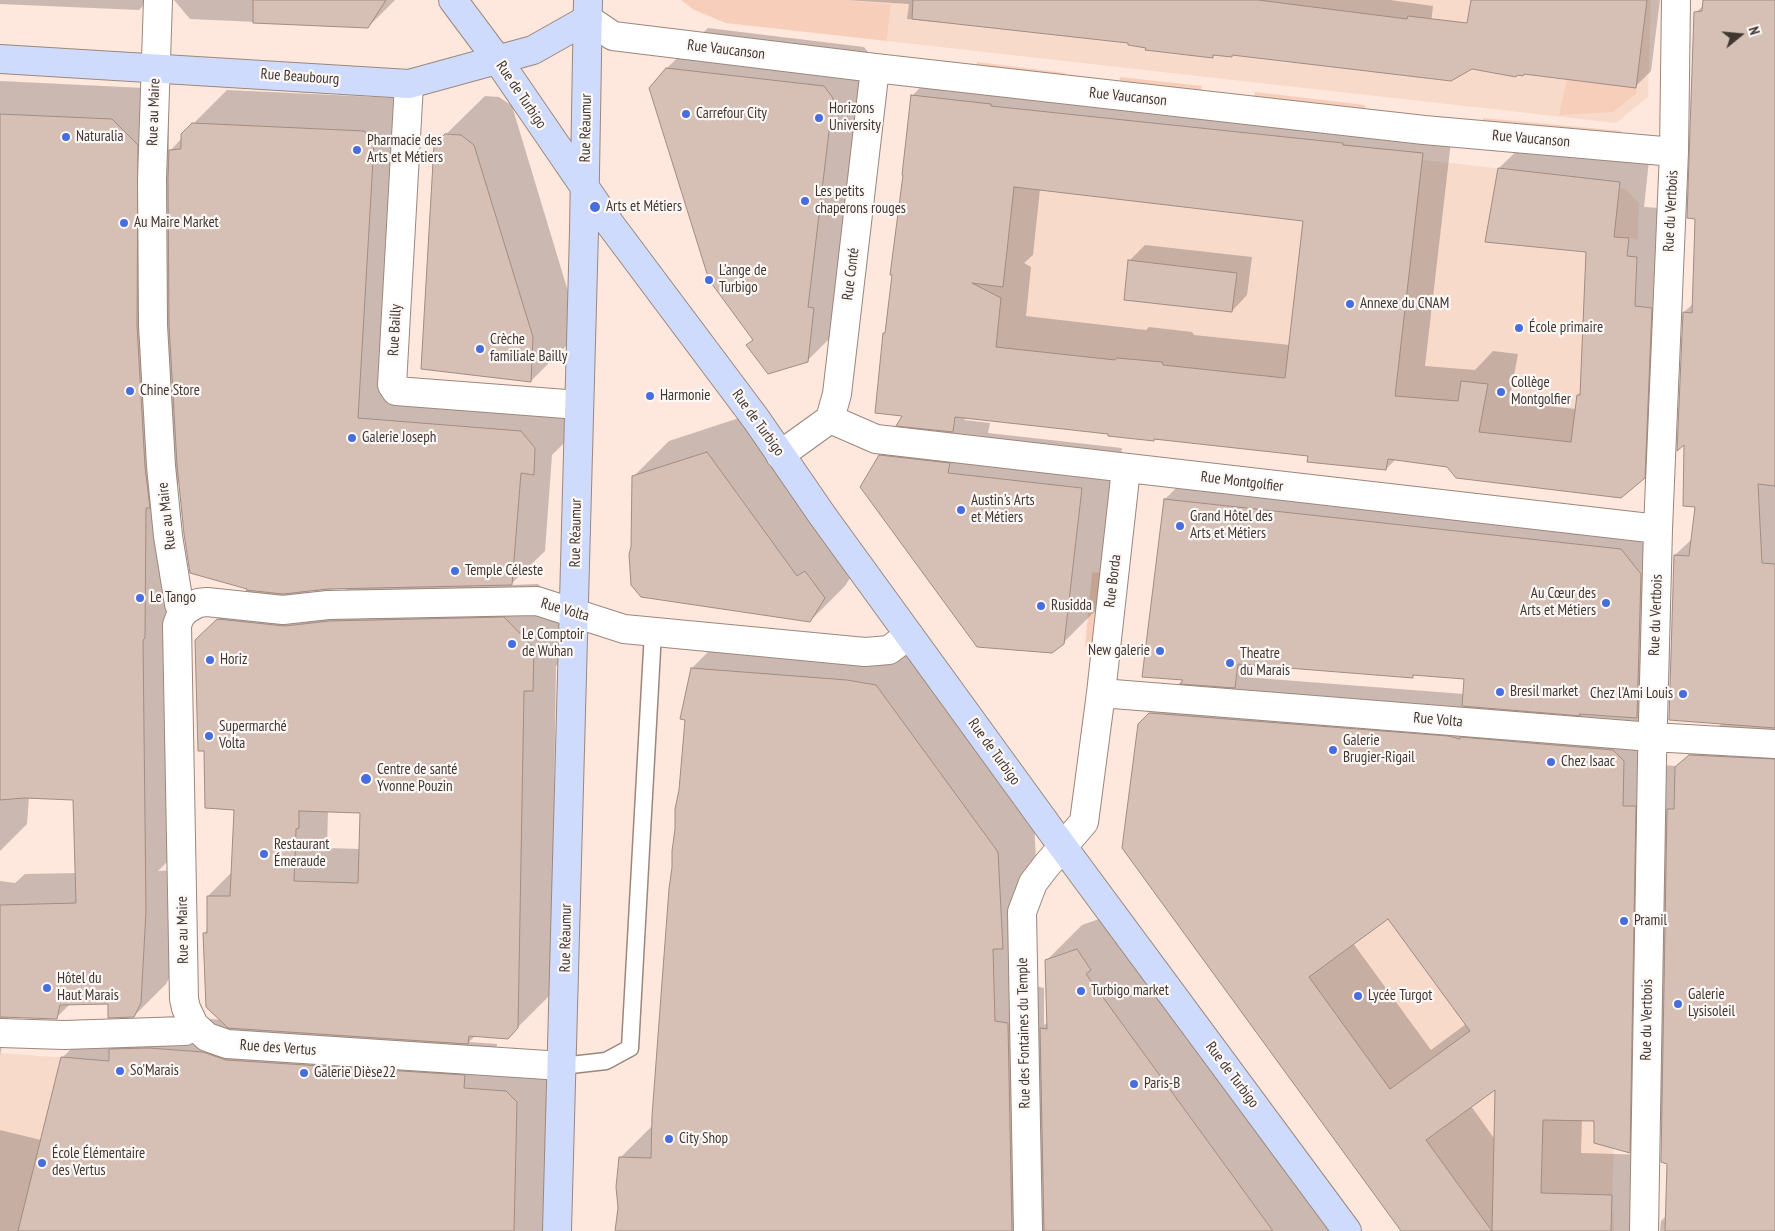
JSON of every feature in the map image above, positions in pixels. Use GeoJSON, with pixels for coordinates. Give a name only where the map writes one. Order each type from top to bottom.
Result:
{"type":"FeatureCollection","features":[{"type":"Feature","properties":{"kind":"main road","name":"Rue de Turbigo"},"geometry":{"type":"LineString","coordinates":[[452,0],[497,59],[585,190],[732,387],[1063,847],[1347,1231]]}},
{"type":"Feature","properties":{"kind":"main road","name":"Rue Beaubourg"},"geometry":{"type":"LineString","coordinates":[[0,59],[409,84],[422,82],[533,50],[588,9]]}},
{"type":"Feature","properties":{"kind":"main road","name":"Rue Réaumur"},"geometry":{"type":"LineString","coordinates":[[557,1231],[585,190],[588,9]]}},
{"type":"Feature","properties":{"kind":"street","name":"Rue au Maire"},"geometry":{"type":"LineString","coordinates":[[158,0],[152,179],[153,306],[160,457],[168,536],[179,604],[186,610],[180,617],[178,625],[184,999],[194,1026]]}},
{"type":"Feature","properties":{"kind":"street","name":"Rue du Vertbois"},"geometry":{"type":"LineString","coordinates":[[1644,1231],[1652,737],[1658,529],[1674,152],[1676,0]]}},
{"type":"Feature","properties":{"kind":"street","name":"Rue Vaucanson"},"geometry":{"type":"LineString","coordinates":[[588,9],[613,36],[875,68],[1414,129],[1674,152]]}},
{"type":"Feature","properties":{"kind":"street","name":"Rue Conté"},"geometry":{"type":"LineString","coordinates":[[830,420],[837,394],[875,68]]}},
{"type":"Feature","properties":{"kind":"street","name":"Rue Bailly"},"geometry":{"type":"LineString","coordinates":[[409,84],[392,385],[396,391],[579,405]]}},
{"type":"Feature","properties":{"kind":"street"},"geometry":{"type":"LineString","coordinates":[[780,454],[830,420]]}},
{"type":"Feature","properties":{"kind":"street","name":"Rue Montgolfier"},"geometry":{"type":"LineString","coordinates":[[830,420],[876,439],[1658,529]]}},
{"type":"Feature","properties":{"kind":"street","name":"Rue Borda"},"geometry":{"type":"LineString","coordinates":[[1101,693],[1126,468]]}},
{"type":"Feature","properties":{"kind":"street","name":"Rue Volta"},"geometry":{"type":"LineString","coordinates":[[186,610],[198,603],[207,602],[283,610],[328,605],[537,601],[624,629],[865,652],[888,650],[909,635]]}},
{"type":"Feature","properties":{"kind":"street"},"geometry":{"type":"LineString","coordinates":[[1063,847],[1084,822],[1101,693]]}},
{"type":"Feature","properties":{"kind":"street","name":"Rue Volta"},"geometry":{"type":"LineString","coordinates":[[1101,693],[1652,737],[1775,744]]}},
{"type":"Feature","properties":{"kind":"street","name":"Rue des Fontaines du Temple"},"geometry":{"type":"LineString","coordinates":[[1028,1231],[1022,912],[1033,883],[1063,847]]}},
{"type":"Feature","properties":{"kind":"street"},"geometry":{"type":"LineString","coordinates":[[0,1033],[64,1035],[184,1031],[194,1026]]}},
{"type":"Feature","properties":{"kind":"street","name":"Rue des Vertus"},"geometry":{"type":"LineString","coordinates":[[194,1026],[207,1036],[227,1044],[562,1066]]}},
{"type":"Feature","properties":{"kind":"lane"},"geometry":{"type":"LineString","coordinates":[[562,1066],[606,1061],[630,1048],[653,632]]}},
{"type":"Feature","properties":{"kind":"shaded area"},"geometry":{"type":"Polygon","coordinates":[[[681,0],[843,0],[891,4],[887,41],[726,23],[694,10],[681,0]]]}},
{"type":"Feature","properties":{"kind":"shaded area"},"geometry":{"type":"Polygon","coordinates":[[[843,0],[1651,0],[1648,97],[1616,123],[887,41],[891,4],[843,0]]]}},
{"type":"Feature","properties":{"kind":"shaded area"},"geometry":{"type":"Polygon","coordinates":[[[977,62],[1065,73],[1063,86],[977,73],[977,62]]]}},
{"type":"Feature","properties":{"kind":"shaded area"},"geometry":{"type":"Polygon","coordinates":[[[1120,77],[1202,86],[1199,99],[1119,91],[1120,77]]]}},
{"type":"Feature","properties":{"kind":"shaded area"},"geometry":{"type":"Polygon","coordinates":[[[1567,79],[1636,88],[1637,93],[1613,112],[1559,115],[1567,79]]]}},
{"type":"Feature","properties":{"kind":"shaded area"},"geometry":{"type":"Polygon","coordinates":[[[1255,92],[1365,105],[1365,116],[1253,103],[1255,92]]]}},
{"type":"Feature","properties":{"kind":"shaded area"},"geometry":{"type":"Polygon","coordinates":[[[911,95],[991,104],[991,106],[1424,153],[1423,160],[1621,182],[1620,188],[1626,189],[1639,203],[1638,239],[1629,238],[1627,255],[1637,257],[1632,400],[1637,401],[1634,487],[1621,498],[1456,478],[1447,467],[1388,459],[1386,470],[1307,462],[1307,456],[1154,439],[1154,441],[1108,436],[1108,434],[955,417],[954,422],[875,413],[911,95]]]}},
{"type":"Feature","properties":{"kind":"shaded area"},"geometry":{"type":"Polygon","coordinates":[[[1483,118],[1621,131],[1620,143],[1482,132],[1483,118]]]}},
{"type":"Feature","properties":{"kind":"shaded area"},"geometry":{"type":"Polygon","coordinates":[[[1092,572],[1101,573],[1092,647],[1085,647],[1092,572]]]}},
{"type":"Feature","properties":{"kind":"shaded area","name":"Lycée Turgot"},"geometry":{"type":"Polygon","coordinates":[[[1284,800],[1615,1103],[1612,1212],[1614,1213],[1614,1231],[1401,1231],[1154,893],[1284,800]]]}},
{"type":"Feature","properties":{"kind":"shaded area","name":"École Élémentaire des Vertus"},"geometry":{"type":"Polygon","coordinates":[[[0,1053],[107,1061],[67,1231],[0,1231],[0,1053]]]}},
{"type":"Feature","properties":{"kind":"building"},"geometry":{"type":"Polygon","coordinates":[[[253,0],[386,0],[368,28],[253,23],[253,0]]]}},
{"type":"Feature","properties":{"kind":"building"},"geometry":{"type":"Polygon","coordinates":[[[913,0],[1258,0],[1407,19],[1408,16],[1467,23],[1471,0],[1647,0],[1636,88],[1524,74],[1523,76],[1517,75],[1516,77],[1472,69],[1451,81],[1232,55],[1232,57],[1213,55],[1213,58],[1145,50],[1146,48],[1128,45],[1128,43],[912,19],[913,0]]]}},
{"type":"Feature","properties":{"kind":"building"},"geometry":{"type":"Polygon","coordinates":[[[1703,0],[1775,0],[1775,486],[1758,484],[1762,563],[1775,564],[1775,728],[1669,720],[1674,555],[1689,556],[1695,507],[1683,506],[1684,445],[1677,451],[1683,312],[1692,313],[1695,219],[1687,218],[1694,12],[1702,11],[1703,0]]]}},
{"type":"Feature","properties":{"kind":"building"},"geometry":{"type":"Polygon","coordinates":[[[666,68],[824,86],[833,98],[808,307],[814,308],[808,362],[768,374],[746,345],[753,340],[709,280],[649,88],[666,68]]]}},
{"type":"Feature","properties":{"kind":"building","name":"Annexe du CNAM"},"geometry":{"type":"Polygon","coordinates":[[[911,95],[991,104],[991,106],[1423,153],[1395,396],[1458,401],[1461,381],[1488,384],[1479,432],[1571,442],[1577,395],[1580,395],[1586,252],[1485,242],[1498,168],[1620,182],[1614,237],[1629,238],[1627,256],[1637,257],[1635,306],[1652,308],[1645,478],[1621,498],[1456,478],[1447,467],[1388,459],[1386,470],[1307,462],[1308,456],[1154,439],[1154,441],[1108,436],[1108,434],[955,417],[953,432],[896,426],[902,416],[875,413],[911,95]],[[1014,187],[1003,287],[972,283],[1001,298],[996,347],[1115,360],[1117,358],[1162,362],[1163,365],[1285,378],[1303,221],[1014,187]]]}},
{"type":"Feature","properties":{"kind":"building"},"geometry":{"type":"Polygon","coordinates":[[[0,114],[112,119],[138,145],[137,325],[145,467],[150,508],[146,508],[145,638],[143,640],[146,911],[141,1003],[134,1017],[108,1018],[108,1004],[60,1005],[57,1019],[0,1017],[0,905],[76,903],[73,800],[24,798],[0,800],[0,114]]]}},
{"type":"Feature","properties":{"kind":"building"},"geometry":{"type":"Polygon","coordinates":[[[192,123],[364,131],[374,143],[358,418],[521,431],[535,448],[534,475],[521,473],[512,585],[328,589],[283,594],[246,590],[190,573],[177,465],[169,324],[168,179],[169,150],[181,149],[181,134],[192,123]]]}},
{"type":"Feature","properties":{"kind":"building"},"geometry":{"type":"Polygon","coordinates":[[[445,134],[461,135],[474,145],[533,337],[531,382],[421,369],[434,145],[445,134]]]}},
{"type":"Feature","properties":{"kind":"building"},"geometry":{"type":"Polygon","coordinates":[[[1128,260],[1237,273],[1232,312],[1124,300],[1128,260]]]}},
{"type":"Feature","properties":{"kind":"building"},"geometry":{"type":"Polygon","coordinates":[[[707,452],[797,576],[805,571],[825,598],[810,622],[641,597],[631,585],[629,554],[631,547],[632,476],[707,452]]]}},
{"type":"Feature","properties":{"kind":"building"},"geometry":{"type":"Polygon","coordinates":[[[879,455],[950,463],[948,473],[1082,488],[1064,644],[1052,653],[977,647],[860,487],[879,455]]]}},
{"type":"Feature","properties":{"kind":"building"},"geometry":{"type":"Polygon","coordinates":[[[1164,499],[1621,549],[1641,574],[1637,718],[1579,714],[1581,716],[1462,706],[1464,679],[1413,675],[1413,678],[1238,664],[1235,688],[1180,684],[1183,680],[1142,677],[1164,499]]]}},
{"type":"Feature","properties":{"kind":"building"},"geometry":{"type":"Polygon","coordinates":[[[504,617],[534,648],[533,691],[524,691],[518,1028],[508,1039],[469,1036],[468,1044],[228,1028],[206,1007],[203,933],[207,933],[207,896],[230,896],[234,810],[205,808],[204,751],[198,751],[195,640],[217,619],[285,626],[329,621],[504,617]],[[299,811],[299,828],[296,829],[294,881],[358,883],[360,813],[299,811]]]}},
{"type":"Feature","properties":{"kind":"building"},"geometry":{"type":"Polygon","coordinates":[[[691,668],[847,680],[876,685],[998,852],[1003,949],[993,949],[995,1021],[1008,1023],[1012,1231],[615,1231],[618,1208],[616,1187],[619,1157],[651,1158],[652,1116],[675,809],[679,790],[685,720],[680,719],[691,668]]]}},
{"type":"Feature","properties":{"kind":"building"},"geometry":{"type":"Polygon","coordinates":[[[1149,713],[1613,750],[1624,761],[1623,806],[1636,806],[1630,1153],[1594,1143],[1594,1121],[1543,1120],[1541,1193],[1612,1195],[1611,1231],[1492,1231],[1401,1231],[1122,848],[1138,724],[1149,713]],[[1388,919],[1309,977],[1390,1089],[1470,1031],[1388,919]],[[1495,1090],[1426,1140],[1492,1231],[1495,1090]]]}},
{"type":"Feature","properties":{"kind":"building"},"geometry":{"type":"Polygon","coordinates":[[[1689,755],[1775,759],[1775,1231],[1665,1231],[1667,1164],[1661,1162],[1667,809],[1674,809],[1675,767],[1689,755]]]}},
{"type":"Feature","properties":{"kind":"building"},"geometry":{"type":"Polygon","coordinates":[[[1077,949],[1091,970],[1086,974],[1273,1231],[1044,1231],[1040,1028],[1047,1029],[1045,960],[1077,949]]]}},
{"type":"Feature","properties":{"kind":"building"},"geometry":{"type":"Polygon","coordinates":[[[149,1048],[203,1052],[226,1060],[465,1075],[464,1088],[506,1091],[517,1102],[514,1231],[18,1231],[61,1057],[109,1061],[109,1049],[149,1048]]]}},
{"type":"Feature","properties":{"kind":"place","name":"Carrefour City"},"geometry":{"type":"Point","coordinates":[686,114]}},
{"type":"Feature","properties":{"kind":"place","name":"Horizons University"},"geometry":{"type":"Point","coordinates":[819,118]}},
{"type":"Feature","properties":{"kind":"place","name":"Naturalia"},"geometry":{"type":"Point","coordinates":[66,137]}},
{"type":"Feature","properties":{"kind":"place","name":"Pharmacie des Arts et Métiers"},"geometry":{"type":"Point","coordinates":[357,150]}},
{"type":"Feature","properties":{"kind":"place","name":"Les petits chaperons rouges"},"geometry":{"type":"Point","coordinates":[805,201]}},
{"type":"Feature","properties":{"kind":"place","name":"Arts et Métiers"},"geometry":{"type":"Point","coordinates":[595,207]}},
{"type":"Feature","properties":{"kind":"place","name":"Au Maire Market"},"geometry":{"type":"Point","coordinates":[124,223]}},
{"type":"Feature","properties":{"kind":"place","name":"L'ange de Turbigo"},"geometry":{"type":"Point","coordinates":[709,280]}},
{"type":"Feature","properties":{"kind":"place","name":"Annexe du CNAM"},"geometry":{"type":"Point","coordinates":[1350,304]}},
{"type":"Feature","properties":{"kind":"place","name":"École primaire"},"geometry":{"type":"Point","coordinates":[1519,328]}},
{"type":"Feature","properties":{"kind":"place","name":"Crèche familiale Bailly"},"geometry":{"type":"Point","coordinates":[480,349]}},
{"type":"Feature","properties":{"kind":"place","name":"Chine Store"},"geometry":{"type":"Point","coordinates":[130,391]}},
{"type":"Feature","properties":{"kind":"place","name":"Collège Montgolfier"},"geometry":{"type":"Point","coordinates":[1501,392]}},
{"type":"Feature","properties":{"kind":"place","name":"Harmonie"},"geometry":{"type":"Point","coordinates":[650,396]}},
{"type":"Feature","properties":{"kind":"place","name":"Galerie Joseph"},"geometry":{"type":"Point","coordinates":[352,438]}},
{"type":"Feature","properties":{"kind":"place","name":"Austin's Arts et Métiers"},"geometry":{"type":"Point","coordinates":[961,510]}},
{"type":"Feature","properties":{"kind":"place","name":"Grand Hôtel des Arts et Métiers"},"geometry":{"type":"Point","coordinates":[1180,526]}},
{"type":"Feature","properties":{"kind":"place","name":"Temple Céleste"},"geometry":{"type":"Point","coordinates":[455,571]}},
{"type":"Feature","properties":{"kind":"place","name":"Le Tango"},"geometry":{"type":"Point","coordinates":[140,598]}},
{"type":"Feature","properties":{"kind":"place","name":"Au Cœur des Arts et Métiers"},"geometry":{"type":"Point","coordinates":[1606,603]}},
{"type":"Feature","properties":{"kind":"place","name":"Rusidda"},"geometry":{"type":"Point","coordinates":[1041,606]}},
{"type":"Feature","properties":{"kind":"place","name":"Le Comptoir de Wuhan"},"geometry":{"type":"Point","coordinates":[512,644]}},
{"type":"Feature","properties":{"kind":"place","name":"New galerie"},"geometry":{"type":"Point","coordinates":[1160,651]}},
{"type":"Feature","properties":{"kind":"place","name":"Horiz"},"geometry":{"type":"Point","coordinates":[210,660]}},
{"type":"Feature","properties":{"kind":"place","name":"Theatre du Marais"},"geometry":{"type":"Point","coordinates":[1230,663]}},
{"type":"Feature","properties":{"kind":"place","name":"Bresil market"},"geometry":{"type":"Point","coordinates":[1500,692]}},
{"type":"Feature","properties":{"kind":"place","name":"Chez l'Ami Louis"},"geometry":{"type":"Point","coordinates":[1683,694]}},
{"type":"Feature","properties":{"kind":"place","name":"Supermarché Volta"},"geometry":{"type":"Point","coordinates":[209,736]}},
{"type":"Feature","properties":{"kind":"place","name":"Galerie Brugier-Rigail"},"geometry":{"type":"Point","coordinates":[1333,750]}},
{"type":"Feature","properties":{"kind":"place","name":"Chez Isaac"},"geometry":{"type":"Point","coordinates":[1551,762]}},
{"type":"Feature","properties":{"kind":"place","name":"Centre de santé Yvonne Pouzin"},"geometry":{"type":"Point","coordinates":[366,779]}},
{"type":"Feature","properties":{"kind":"place","name":"Restaurant Émeraude"},"geometry":{"type":"Point","coordinates":[264,854]}},
{"type":"Feature","properties":{"kind":"place","name":"Pramil"},"geometry":{"type":"Point","coordinates":[1624,921]}},
{"type":"Feature","properties":{"kind":"place","name":"Hôtel du Haut Marais"},"geometry":{"type":"Point","coordinates":[47,988]}},
{"type":"Feature","properties":{"kind":"place","name":"Turbigo market"},"geometry":{"type":"Point","coordinates":[1081,991]}},
{"type":"Feature","properties":{"kind":"place","name":"Lycée Turgot"},"geometry":{"type":"Point","coordinates":[1358,996]}},
{"type":"Feature","properties":{"kind":"place","name":"Galerie Lysisoleil"},"geometry":{"type":"Point","coordinates":[1678,1004]}},
{"type":"Feature","properties":{"kind":"place","name":"So'Marais"},"geometry":{"type":"Point","coordinates":[120,1071]}},
{"type":"Feature","properties":{"kind":"place","name":"Galerie Dièse22"},"geometry":{"type":"Point","coordinates":[304,1073]}},
{"type":"Feature","properties":{"kind":"place","name":"Paris-B"},"geometry":{"type":"Point","coordinates":[1134,1084]}},
{"type":"Feature","properties":{"kind":"place","name":"City Shop"},"geometry":{"type":"Point","coordinates":[669,1139]}},
{"type":"Feature","properties":{"kind":"place","name":"École Élémentaire des Vertus"},"geometry":{"type":"Point","coordinates":[42,1163]}}]}
